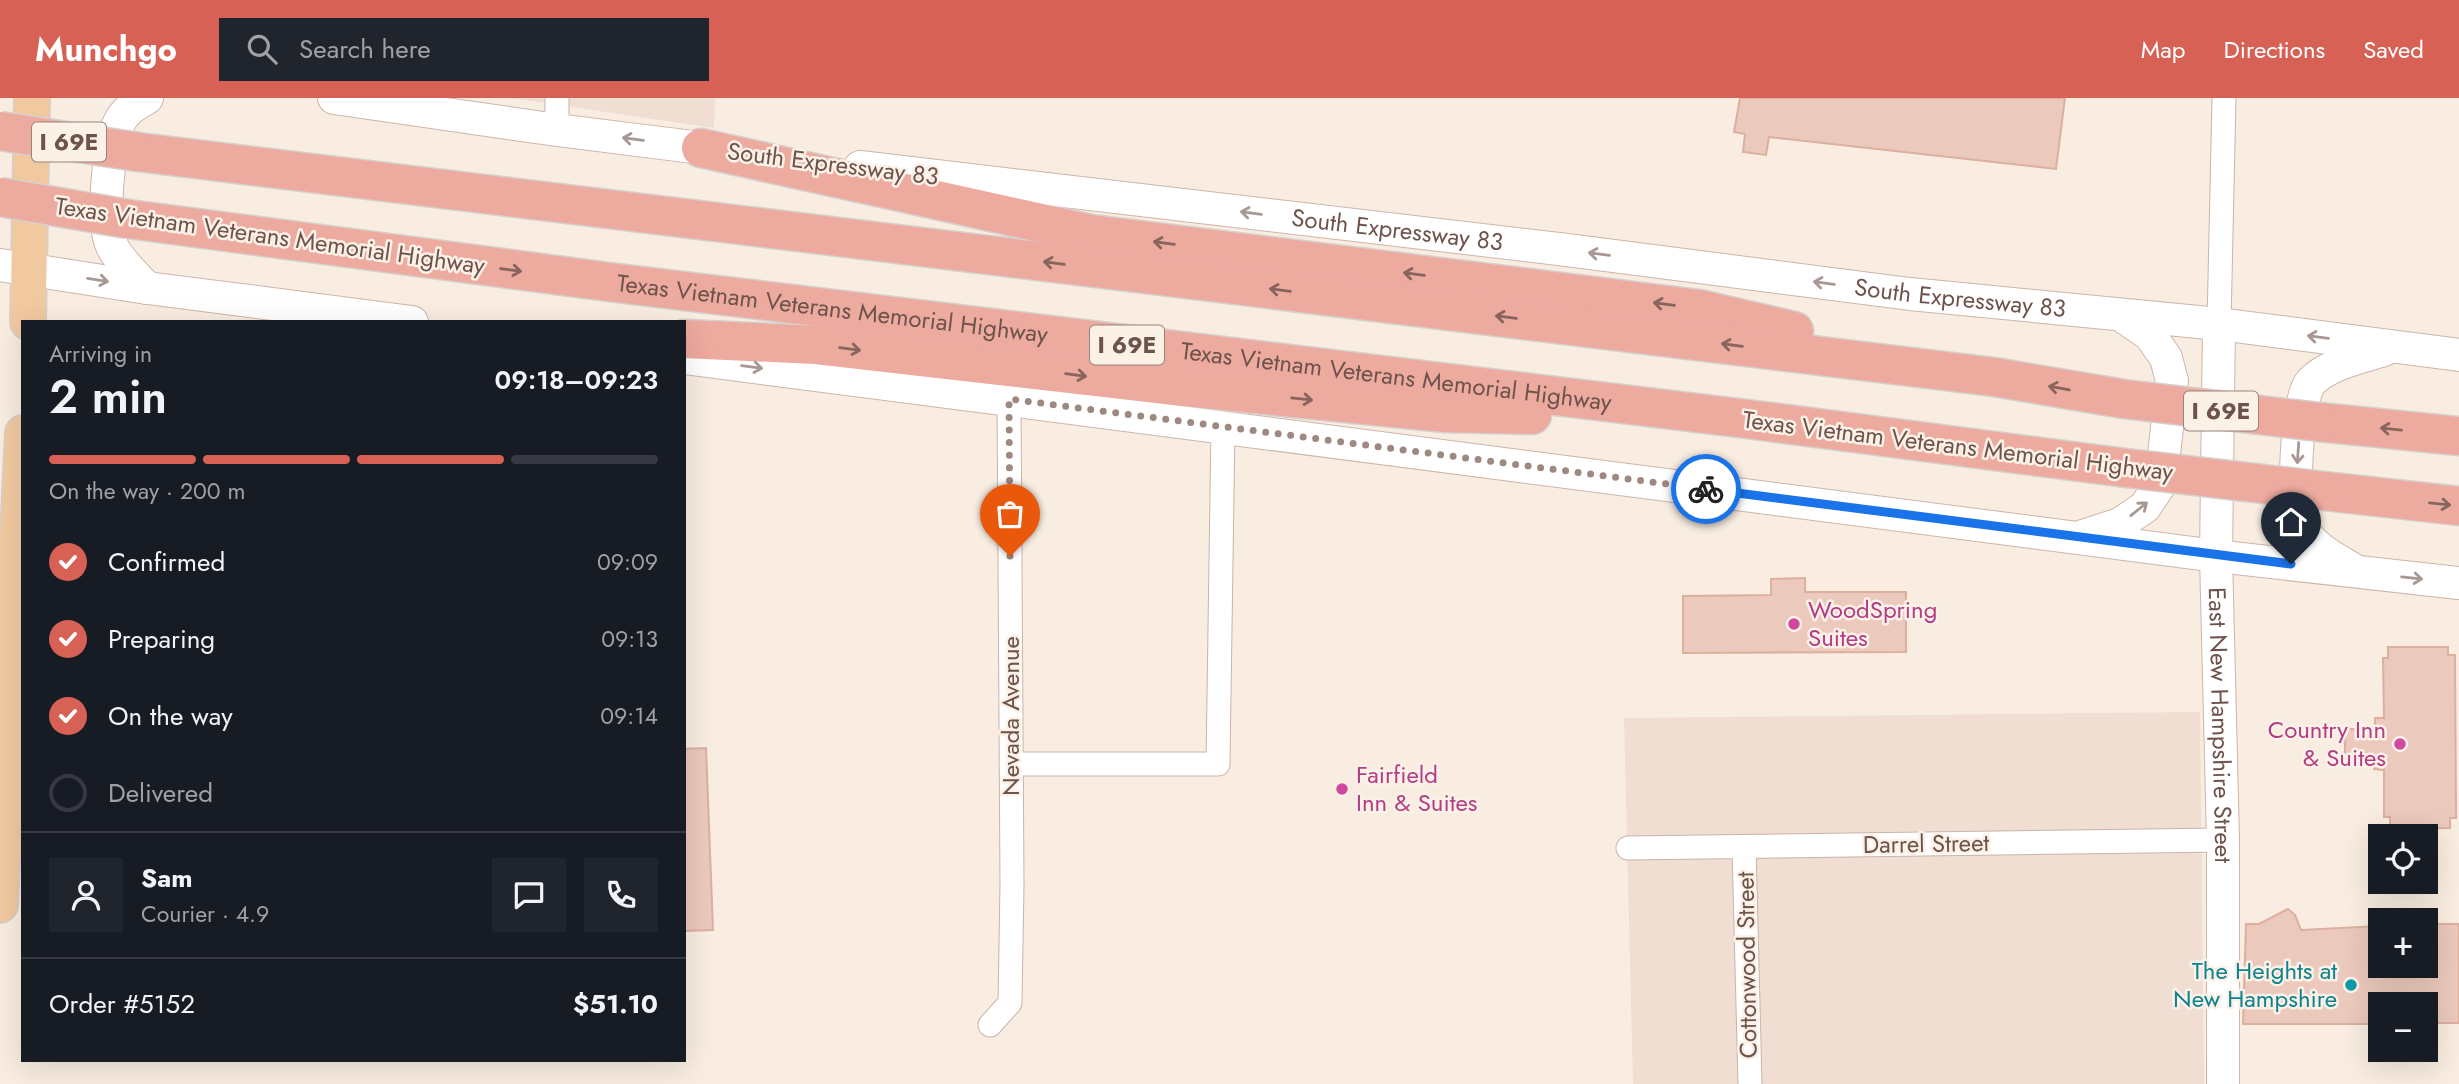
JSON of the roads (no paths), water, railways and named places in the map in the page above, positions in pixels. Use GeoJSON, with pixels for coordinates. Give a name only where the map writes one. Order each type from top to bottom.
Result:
{"type":"FeatureCollection","features":[{"type":"Feature","properties":{"kind":"highway","name":"I 69E"},"geometry":{"type":"LineString","coordinates":[[0,131],[138,152],[1994,377],[2124,399],[2459,436]]}},
{"type":"Feature","properties":{"kind":"highway"},"geometry":{"type":"LineString","coordinates":[[701,148],[1091,234],[1699,309],[1994,377]]}},
{"type":"Feature","properties":{"kind":"highway","name":"Texas Vietnam Veterans Memorial Highway"},"geometry":{"type":"LineString","coordinates":[[0,197],[128,219],[609,282],[1746,419],[2126,468],[2459,506]]}},
{"type":"Feature","properties":{"kind":"highway"},"geometry":{"type":"LineString","coordinates":[[686,339],[816,345],[1446,414],[1746,419]]}},
{"type":"Feature","properties":{"kind":"main road"},"geometry":{"type":"LineString","coordinates":[[28,320],[15,267],[32,98]]}},
{"type":"Feature","properties":{"kind":"main road"},"geometry":{"type":"LineString","coordinates":[[147,98],[130,108],[119,124],[108,163],[108,217],[111,244],[147,288]]}},
{"type":"Feature","properties":{"kind":"main road","name":"South Expressway 83"},"geometry":{"type":"LineString","coordinates":[[334,98],[557,130],[981,183],[1567,250],[1910,294],[2219,324],[2459,355]]}},
{"type":"Feature","properties":{"kind":"main road"},"geometry":{"type":"LineString","coordinates":[[15,267],[147,288],[396,320]]}},
{"type":"Feature","properties":{"kind":"main road"},"geometry":{"type":"LineString","coordinates":[[2078,538],[2120,524],[2145,507],[2161,483],[2172,381],[2166,358],[2150,335],[2121,315]]}},
{"type":"Feature","properties":{"kind":"main road","name":"East New Hampshire Street"},"geometry":{"type":"LineString","coordinates":[[2219,324],[2216,555],[2223,840],[2222,1084]]}},
{"type":"Feature","properties":{"kind":"main road"},"geometry":{"type":"LineString","coordinates":[[2358,572],[2320,551],[2301,527],[2295,500],[2301,406],[2310,382],[2341,363],[2396,346]]}},
{"type":"Feature","properties":{"kind":"main road"},"geometry":{"type":"LineString","coordinates":[[686,358],[2078,538],[2459,583]]}},
{"type":"Feature","properties":{"kind":"main road"},"geometry":{"type":"LineString","coordinates":[[0,905],[21,474]]}},
{"type":"Feature","properties":{"kind":"street"},"geometry":{"type":"LineString","coordinates":[[557,98],[557,130]]}},
{"type":"Feature","properties":{"kind":"street"},"geometry":{"type":"LineString","coordinates":[[2219,324],[2224,98]]}},
{"type":"Feature","properties":{"kind":"street","name":"Nevada Avenue"},"geometry":{"type":"LineString","coordinates":[[990,1025],[1010,1003],[1009,399]]}},
{"type":"Feature","properties":{"kind":"street"},"geometry":{"type":"LineString","coordinates":[[1011,764],[1219,764],[1223,427]]}},
{"type":"Feature","properties":{"kind":"street","name":"Darrel Street"},"geometry":{"type":"LineString","coordinates":[[1629,848],[2223,840]]}},
{"type":"Feature","properties":{"kind":"street","name":"Cottonwood Street"},"geometry":{"type":"LineString","coordinates":[[1745,847],[1750,1084]]}},
{"type":"Feature","properties":{"kind":"place","name":"WoodSpring Suites"},"geometry":{"type":"Point","coordinates":[1794,624]}},
{"type":"Feature","properties":{"kind":"place","name":"Country Inn & Suites"},"geometry":{"type":"Point","coordinates":[2400,744]}},
{"type":"Feature","properties":{"kind":"place","name":"Fairfield Inn & Suites"},"geometry":{"type":"Point","coordinates":[1342,789]}},
{"type":"Feature","properties":{"kind":"place","name":"The Heights at New Hampshire"},"geometry":{"type":"Point","coordinates":[2351,985]}}]}
